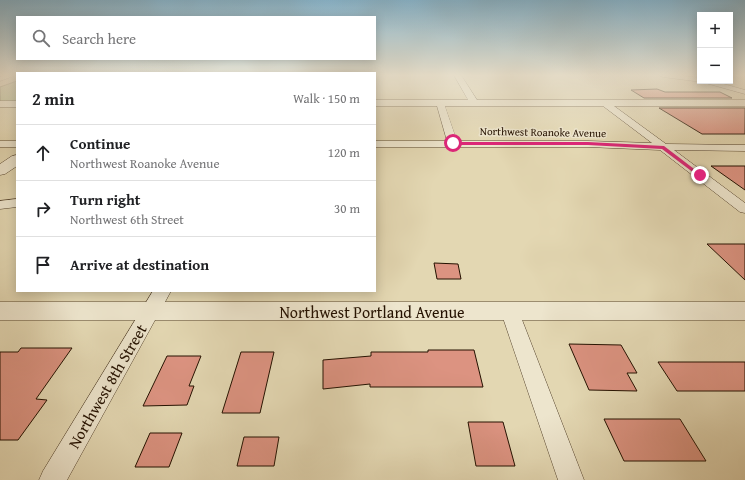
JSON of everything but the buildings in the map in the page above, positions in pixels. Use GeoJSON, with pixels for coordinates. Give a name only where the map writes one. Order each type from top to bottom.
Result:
{"type":"FeatureCollection","features":[{"type":"Feature","properties":{"kind":"street"},"geometry":{"type":"LineString","coordinates":[[471,97],[474,103]]}},
{"type":"Feature","properties":{"kind":"street"},"geometry":{"type":"LineString","coordinates":[[376,103],[745,103]]}},
{"type":"Feature","properties":{"kind":"street"},"geometry":{"type":"LineString","coordinates":[[440,103],[453,143]]}},
{"type":"Feature","properties":{"kind":"street"},"geometry":{"type":"LineString","coordinates":[[605,103],[745,209]]}},
{"type":"Feature","properties":{"kind":"street"},"geometry":{"type":"LineString","coordinates":[[0,104],[16,104]]}},
{"type":"Feature","properties":{"kind":"street"},"geometry":{"type":"LineString","coordinates":[[0,144],[16,144]]}},
{"type":"Feature","properties":{"kind":"street","name":"Northwest Roanoke Avenue"},"geometry":{"type":"LineString","coordinates":[[376,144],[588,144],[745,148]]}},
{"type":"Feature","properties":{"kind":"street"},"geometry":{"type":"LineString","coordinates":[[0,171],[16,161]]}},
{"type":"Feature","properties":{"kind":"street"},"geometry":{"type":"LineString","coordinates":[[0,204],[16,203]]}},
{"type":"Feature","properties":{"kind":"street","name":"Northwest 8th Street"},"geometry":{"type":"LineString","coordinates":[[52,480],[161,292]]}},
{"type":"Feature","properties":{"kind":"street","name":"Northwest Portland Avenue"},"geometry":{"type":"LineString","coordinates":[[0,311],[745,311]]}},
{"type":"Feature","properties":{"kind":"street"},"geometry":{"type":"LineString","coordinates":[[510,312],[571,480]]}},
{"type":"Feature","properties":{"kind":"green space"},"geometry":{"type":"Polygon","coordinates":[[[0,97],[16,97],[16,103],[0,103],[0,97]]]}},
{"type":"Feature","properties":{"kind":"route"},"geometry":{"type":"LineString","coordinates":[[453,143],[588,144],[664,147],[700,175]]}}]}
